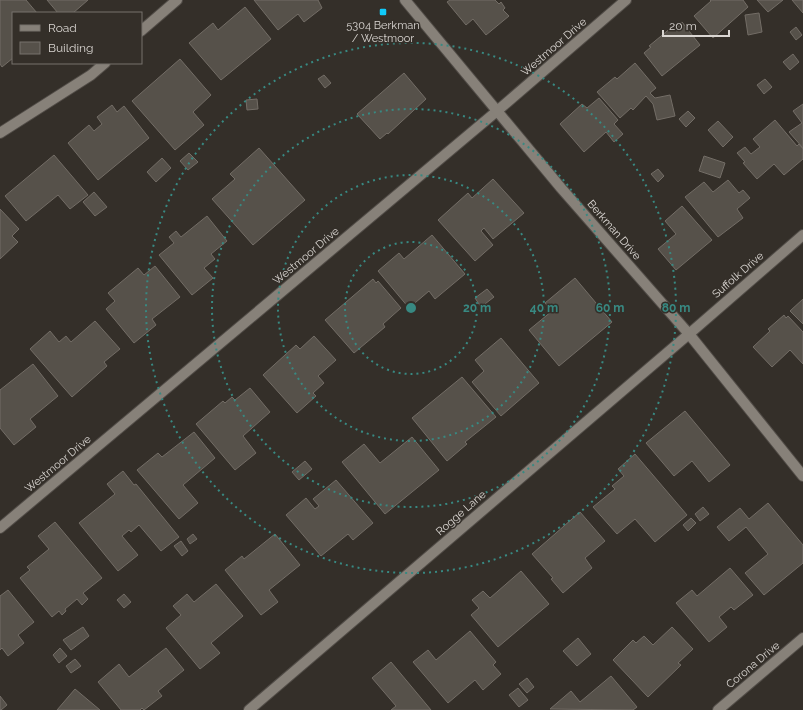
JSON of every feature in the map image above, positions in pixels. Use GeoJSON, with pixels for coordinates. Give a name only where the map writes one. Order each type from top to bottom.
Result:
{"type":"FeatureCollection","features":[{"type":"Feature","properties":{"kind":"street"},"geometry":{"type":"LineString","coordinates":[[142,30],[177,0]]}},
{"type":"Feature","properties":{"kind":"street","name":"Berkman Drive"},"geometry":{"type":"LineString","coordinates":[[405,0],[561,188],[689,334],[803,476]]}},
{"type":"Feature","properties":{"kind":"street","name":"Westmoor Drive"},"geometry":{"type":"LineString","coordinates":[[0,528],[497,111],[626,0]]}},
{"type":"Feature","properties":{"kind":"street"},"geometry":{"type":"LineString","coordinates":[[0,133],[91,75],[104,64]]}},
{"type":"Feature","properties":{"kind":"street","name":"Suffolk Drive"},"geometry":{"type":"LineString","coordinates":[[689,334],[803,235]]}},
{"type":"Feature","properties":{"kind":"street","name":"Rogge Lane"},"geometry":{"type":"LineString","coordinates":[[249,710],[689,334]]}},
{"type":"Feature","properties":{"kind":"street","name":"Corona Drive"},"geometry":{"type":"LineString","coordinates":[[718,710],[803,638]]}},
{"type":"Feature","properties":{"kind":"building"},"geometry":{"type":"Polygon","coordinates":[[[0,0],[26,0],[36,12],[12,12],[12,59],[2,67],[0,64],[0,0]]]}},
{"type":"Feature","properties":{"kind":"building"},"geometry":{"type":"Polygon","coordinates":[[[47,0],[88,0],[74,12],[57,12],[47,0]]]}},
{"type":"Feature","properties":{"kind":"building"},"geometry":{"type":"Polygon","coordinates":[[[254,0],[318,0],[322,8],[304,22],[298,14],[278,30],[254,0]]]}},
{"type":"Feature","properties":{"kind":"building"},"geometry":{"type":"Polygon","coordinates":[[[450,0],[495,0],[499,4],[501,2],[505,8],[503,10],[509,16],[486,35],[473,19],[466,25],[447,2],[450,0]]]}},
{"type":"Feature","properties":{"kind":"building"},"geometry":{"type":"Polygon","coordinates":[[[710,0],[743,0],[748,7],[713,38],[694,16],[711,1],[710,0]]]}},
{"type":"Feature","properties":{"kind":"building"},"geometry":{"type":"Polygon","coordinates":[[[757,0],[783,0],[768,12],[757,0]]]}},
{"type":"Feature","properties":{"kind":"building"},"geometry":{"type":"Polygon","coordinates":[[[792,0],[803,0],[803,13],[792,0]]]}},
{"type":"Feature","properties":{"kind":"building"},"geometry":{"type":"Polygon","coordinates":[[[245,7],[271,39],[221,80],[189,43],[213,23],[218,30],[245,7]]]}},
{"type":"Feature","properties":{"kind":"building"},"geometry":{"type":"Polygon","coordinates":[[[759,13],[762,32],[748,35],[745,15],[759,13]]]}},
{"type":"Feature","properties":{"kind":"building"},"geometry":{"type":"Polygon","coordinates":[[[682,22],[700,45],[662,76],[644,53],[651,47],[649,46],[672,27],[673,29],[682,22]]]}},
{"type":"Feature","properties":{"kind":"building"},"geometry":{"type":"Polygon","coordinates":[[[796,27],[802,35],[796,40],[790,32],[796,27]]]}},
{"type":"Feature","properties":{"kind":"building"},"geometry":{"type":"Polygon","coordinates":[[[793,54],[799,62],[790,70],[783,62],[793,54]]]}},
{"type":"Feature","properties":{"kind":"building"},"geometry":{"type":"Polygon","coordinates":[[[180,59],[211,95],[193,112],[204,125],[175,150],[132,101],[180,59]]]}},
{"type":"Feature","properties":{"kind":"building"},"geometry":{"type":"Polygon","coordinates":[[[635,63],[656,88],[650,93],[655,98],[670,95],[675,116],[657,120],[653,104],[646,96],[633,110],[631,108],[620,118],[597,92],[615,77],[617,79],[635,63]]]}},
{"type":"Feature","properties":{"kind":"building"},"geometry":{"type":"Polygon","coordinates":[[[404,73],[426,99],[388,134],[387,133],[380,139],[357,114],[404,73]]]}},
{"type":"Feature","properties":{"kind":"building"},"geometry":{"type":"Polygon","coordinates":[[[324,75],[331,83],[325,88],[318,79],[324,75]]]}},
{"type":"Feature","properties":{"kind":"building"},"geometry":{"type":"Polygon","coordinates":[[[765,79],[772,87],[764,94],[757,85],[765,79]]]}},
{"type":"Feature","properties":{"kind":"building"},"geometry":{"type":"Polygon","coordinates":[[[599,98],[618,120],[614,124],[623,134],[614,142],[606,132],[584,152],[560,124],[582,104],[587,108],[599,98]]]}},
{"type":"Feature","properties":{"kind":"building"},"geometry":{"type":"Polygon","coordinates":[[[257,99],[258,109],[247,110],[246,100],[257,99]]]}},
{"type":"Feature","properties":{"kind":"building"},"geometry":{"type":"Polygon","coordinates":[[[803,104],[803,148],[789,132],[802,123],[793,111],[803,104]]]}},
{"type":"Feature","properties":{"kind":"building"},"geometry":{"type":"Polygon","coordinates":[[[112,105],[117,112],[124,106],[149,138],[98,180],[68,143],[89,125],[94,131],[102,124],[97,117],[112,105]]]}},
{"type":"Feature","properties":{"kind":"building"},"geometry":{"type":"Polygon","coordinates":[[[688,111],[695,118],[686,127],[679,119],[688,111]]]}},
{"type":"Feature","properties":{"kind":"building"},"geometry":{"type":"Polygon","coordinates":[[[775,120],[797,146],[799,144],[803,149],[803,159],[784,175],[774,164],[757,179],[743,163],[745,162],[737,153],[745,147],[751,154],[760,147],[753,139],[775,120]]]}},
{"type":"Feature","properties":{"kind":"building"},"geometry":{"type":"Polygon","coordinates":[[[718,121],[733,137],[723,147],[708,130],[718,121]]]}},
{"type":"Feature","properties":{"kind":"building"},"geometry":{"type":"Polygon","coordinates":[[[259,148],[305,200],[253,245],[212,199],[235,179],[230,174],[259,148]]]}},
{"type":"Feature","properties":{"kind":"building"},"geometry":{"type":"Polygon","coordinates":[[[189,153],[198,162],[188,170],[180,161],[189,153]]]}},
{"type":"Feature","properties":{"kind":"building"},"geometry":{"type":"Polygon","coordinates":[[[54,155],[88,195],[70,209],[58,195],[26,221],[5,196],[54,155]]]}},
{"type":"Feature","properties":{"kind":"building"},"geometry":{"type":"Polygon","coordinates":[[[704,156],[725,163],[720,178],[699,171],[704,156]]]}},
{"type":"Feature","properties":{"kind":"building"},"geometry":{"type":"Polygon","coordinates":[[[162,158],[171,168],[156,182],[147,172],[162,158]]]}},
{"type":"Feature","properties":{"kind":"building"},"geometry":{"type":"Polygon","coordinates":[[[658,169],[664,176],[658,182],[651,174],[658,169]]]}},
{"type":"Feature","properties":{"kind":"building"},"geometry":{"type":"Polygon","coordinates":[[[493,179],[524,213],[493,239],[484,228],[481,231],[493,245],[475,261],[438,220],[468,193],[472,198],[493,179]]]}},
{"type":"Feature","properties":{"kind":"building"},"geometry":{"type":"Polygon","coordinates":[[[728,180],[739,193],[743,190],[750,198],[737,209],[743,218],[718,237],[685,197],[704,182],[713,192],[728,180]]]}},
{"type":"Feature","properties":{"kind":"building"},"geometry":{"type":"Polygon","coordinates":[[[94,192],[107,207],[95,216],[83,202],[94,192]]]}},
{"type":"Feature","properties":{"kind":"building"},"geometry":{"type":"Polygon","coordinates":[[[682,206],[712,240],[676,270],[658,249],[676,234],[665,221],[682,206]]]}},
{"type":"Feature","properties":{"kind":"building"},"geometry":{"type":"Polygon","coordinates":[[[0,209],[19,229],[12,236],[18,242],[0,259],[0,209]]]}},
{"type":"Feature","properties":{"kind":"building"},"geometry":{"type":"Polygon","coordinates":[[[207,216],[227,241],[211,254],[215,259],[204,268],[213,278],[192,295],[159,255],[174,243],[169,237],[176,231],[181,237],[207,216]]]}},
{"type":"Feature","properties":{"kind":"building"},"geometry":{"type":"Polygon","coordinates":[[[432,235],[465,274],[435,299],[429,291],[409,308],[378,271],[399,253],[404,259],[432,235]]]}},
{"type":"Feature","properties":{"kind":"building"},"geometry":{"type":"Polygon","coordinates":[[[155,266],[180,297],[152,319],[156,325],[134,343],[106,309],[115,301],[108,293],[138,268],[144,275],[155,266]]]}},
{"type":"Feature","properties":{"kind":"building"},"geometry":{"type":"Polygon","coordinates":[[[575,278],[612,322],[559,366],[529,330],[552,311],[545,303],[575,278]]]}},
{"type":"Feature","properties":{"kind":"building"},"geometry":{"type":"Polygon","coordinates":[[[373,279],[376,283],[378,281],[401,308],[383,324],[385,327],[354,353],[325,320],[373,279]]]}},
{"type":"Feature","properties":{"kind":"building"},"geometry":{"type":"Polygon","coordinates":[[[487,289],[494,297],[481,307],[475,298],[487,289]]]}},
{"type":"Feature","properties":{"kind":"building"},"geometry":{"type":"Polygon","coordinates":[[[803,299],[803,324],[790,311],[803,299]]]}},
{"type":"Feature","properties":{"kind":"building"},"geometry":{"type":"Polygon","coordinates":[[[784,315],[786,318],[788,316],[803,332],[803,364],[790,350],[772,367],[753,347],[770,331],[768,329],[784,315]]]}},
{"type":"Feature","properties":{"kind":"building"},"geometry":{"type":"Polygon","coordinates":[[[95,321],[120,349],[104,362],[107,366],[72,397],[30,349],[50,331],[59,342],[66,336],[71,342],[95,321]]]}},
{"type":"Feature","properties":{"kind":"building"},"geometry":{"type":"Polygon","coordinates":[[[314,336],[336,360],[318,376],[324,383],[313,393],[316,396],[297,413],[263,375],[296,345],[300,349],[314,336]]]}},
{"type":"Feature","properties":{"kind":"building"},"geometry":{"type":"Polygon","coordinates":[[[501,338],[539,383],[501,416],[472,382],[484,371],[475,360],[501,338]]]}},
{"type":"Feature","properties":{"kind":"building"},"geometry":{"type":"Polygon","coordinates":[[[33,364],[58,396],[30,419],[36,427],[14,445],[0,428],[0,390],[33,364]]]}},
{"type":"Feature","properties":{"kind":"building"},"geometry":{"type":"Polygon","coordinates":[[[462,377],[496,417],[465,442],[467,444],[447,461],[412,418],[462,377]]]}},
{"type":"Feature","properties":{"kind":"building"},"geometry":{"type":"Polygon","coordinates":[[[250,388],[270,412],[243,436],[256,453],[235,470],[196,424],[223,401],[225,403],[232,397],[235,400],[250,388]]]}},
{"type":"Feature","properties":{"kind":"building"},"geometry":{"type":"Polygon","coordinates":[[[685,411],[730,465],[709,482],[692,461],[674,476],[646,443],[685,411]]]}},
{"type":"Feature","properties":{"kind":"building"},"geometry":{"type":"Polygon","coordinates":[[[194,432],[215,458],[183,485],[198,503],[179,519],[137,470],[158,453],[162,457],[194,432]]]}},
{"type":"Feature","properties":{"kind":"building"},"geometry":{"type":"Polygon","coordinates":[[[412,437],[439,470],[385,514],[342,462],[364,444],[380,463],[412,437]]]}},
{"type":"Feature","properties":{"kind":"building"},"geometry":{"type":"Polygon","coordinates":[[[635,454],[687,515],[655,542],[635,519],[617,534],[593,507],[615,489],[612,486],[624,476],[618,469],[635,454]]]}},
{"type":"Feature","properties":{"kind":"building"},"geometry":{"type":"Polygon","coordinates":[[[305,461],[312,469],[299,480],[292,472],[305,461]]]}},
{"type":"Feature","properties":{"kind":"building"},"geometry":{"type":"Polygon","coordinates":[[[123,471],[134,485],[136,484],[179,537],[161,551],[139,525],[131,532],[129,530],[122,536],[138,555],[118,571],[79,523],[115,494],[107,484],[123,471]]]}},
{"type":"Feature","properties":{"kind":"building"},"geometry":{"type":"Polygon","coordinates":[[[336,480],[373,523],[353,540],[348,534],[321,556],[286,515],[306,498],[315,509],[319,506],[313,499],[336,480]]]}},
{"type":"Feature","properties":{"kind":"building"},"geometry":{"type":"Polygon","coordinates":[[[768,503],[803,545],[803,563],[764,595],[745,573],[768,554],[746,527],[729,541],[717,527],[740,508],[749,519],[768,503]]]}},
{"type":"Feature","properties":{"kind":"building"},"geometry":{"type":"Polygon","coordinates":[[[703,507],[709,514],[700,521],[695,514],[703,507]]]}},
{"type":"Feature","properties":{"kind":"building"},"geometry":{"type":"Polygon","coordinates":[[[580,512],[605,541],[585,558],[592,568],[563,593],[551,579],[553,578],[532,554],[580,512]]]}},
{"type":"Feature","properties":{"kind":"building"},"geometry":{"type":"Polygon","coordinates":[[[691,518],[696,523],[688,531],[683,525],[691,518]]]}},
{"type":"Feature","properties":{"kind":"building"},"geometry":{"type":"Polygon","coordinates":[[[55,522],[102,578],[83,593],[88,599],[82,605],[77,599],[65,609],[66,611],[62,615],[59,611],[52,617],[20,578],[30,570],[27,567],[49,549],[38,536],[55,522]]]}},
{"type":"Feature","properties":{"kind":"building"},"geometry":{"type":"Polygon","coordinates":[[[193,534],[197,539],[190,544],[187,539],[193,534]]]}},
{"type":"Feature","properties":{"kind":"building"},"geometry":{"type":"Polygon","coordinates":[[[275,534],[300,565],[269,590],[278,602],[261,615],[225,570],[242,556],[244,559],[275,534]]]}},
{"type":"Feature","properties":{"kind":"building"},"geometry":{"type":"Polygon","coordinates":[[[181,541],[188,551],[182,556],[174,546],[181,541]]]}},
{"type":"Feature","properties":{"kind":"building"},"geometry":{"type":"Polygon","coordinates":[[[730,568],[753,595],[734,610],[731,607],[719,617],[727,627],[709,642],[676,603],[692,590],[697,596],[730,568]]]}},
{"type":"Feature","properties":{"kind":"building"},"geometry":{"type":"Polygon","coordinates":[[[521,571],[549,604],[498,647],[471,615],[479,608],[472,600],[483,591],[490,598],[521,571]]]}},
{"type":"Feature","properties":{"kind":"building"},"geometry":{"type":"Polygon","coordinates":[[[216,584],[243,616],[211,643],[220,653],[200,669],[166,628],[181,615],[173,606],[187,594],[194,602],[216,584]]]}},
{"type":"Feature","properties":{"kind":"building"},"geometry":{"type":"Polygon","coordinates":[[[8,590],[34,622],[18,635],[24,643],[8,656],[2,648],[0,650],[0,596],[8,590]]]}},
{"type":"Feature","properties":{"kind":"building"},"geometry":{"type":"Polygon","coordinates":[[[124,594],[131,602],[124,608],[117,600],[124,594]]]}},
{"type":"Feature","properties":{"kind":"building"},"geometry":{"type":"Polygon","coordinates":[[[83,627],[89,636],[71,650],[63,640],[83,627]]]}},
{"type":"Feature","properties":{"kind":"building"},"geometry":{"type":"Polygon","coordinates":[[[672,627],[693,649],[678,663],[681,665],[648,697],[613,660],[633,640],[636,643],[644,636],[653,645],[672,627]]]}},
{"type":"Feature","properties":{"kind":"building"},"geometry":{"type":"Polygon","coordinates":[[[470,631],[496,662],[493,665],[501,674],[483,690],[475,680],[448,703],[413,662],[428,650],[436,660],[470,631]]]}},
{"type":"Feature","properties":{"kind":"building"},"geometry":{"type":"Polygon","coordinates":[[[578,638],[591,654],[577,666],[563,651],[578,638]]]}},
{"type":"Feature","properties":{"kind":"building"},"geometry":{"type":"Polygon","coordinates":[[[60,648],[67,656],[59,663],[53,655],[60,648]]]}},
{"type":"Feature","properties":{"kind":"building"},"geometry":{"type":"Polygon","coordinates":[[[166,648],[184,670],[158,691],[162,696],[144,710],[142,708],[140,710],[121,710],[98,682],[119,664],[129,677],[166,648]]]}},
{"type":"Feature","properties":{"kind":"building"},"geometry":{"type":"Polygon","coordinates":[[[75,659],[81,666],[71,673],[66,666],[75,659]]]}},
{"type":"Feature","properties":{"kind":"building"},"geometry":{"type":"Polygon","coordinates":[[[391,662],[431,710],[391,710],[396,706],[372,678],[391,662]]]}},
{"type":"Feature","properties":{"kind":"building"},"geometry":{"type":"Polygon","coordinates":[[[611,676],[637,707],[633,710],[550,709],[571,691],[580,702],[611,676]]]}},
{"type":"Feature","properties":{"kind":"building"},"geometry":{"type":"Polygon","coordinates":[[[527,678],[534,687],[527,693],[519,684],[527,678]]]}},
{"type":"Feature","properties":{"kind":"building"},"geometry":{"type":"Polygon","coordinates":[[[518,688],[528,700],[519,707],[509,695],[518,688]]]}},
{"type":"Feature","properties":{"kind":"building"},"geometry":{"type":"Polygon","coordinates":[[[75,689],[100,710],[57,710],[75,689]]]}},
{"type":"Feature","properties":{"kind":"building"},"geometry":{"type":"Polygon","coordinates":[[[0,696],[7,705],[1,710],[0,710],[0,696]]]}},
{"type":"Feature","properties":{"kind":"place","name":"5304 Berkman / Westmoor"},"geometry":{"type":"Point","coordinates":[383,12]}}]}
